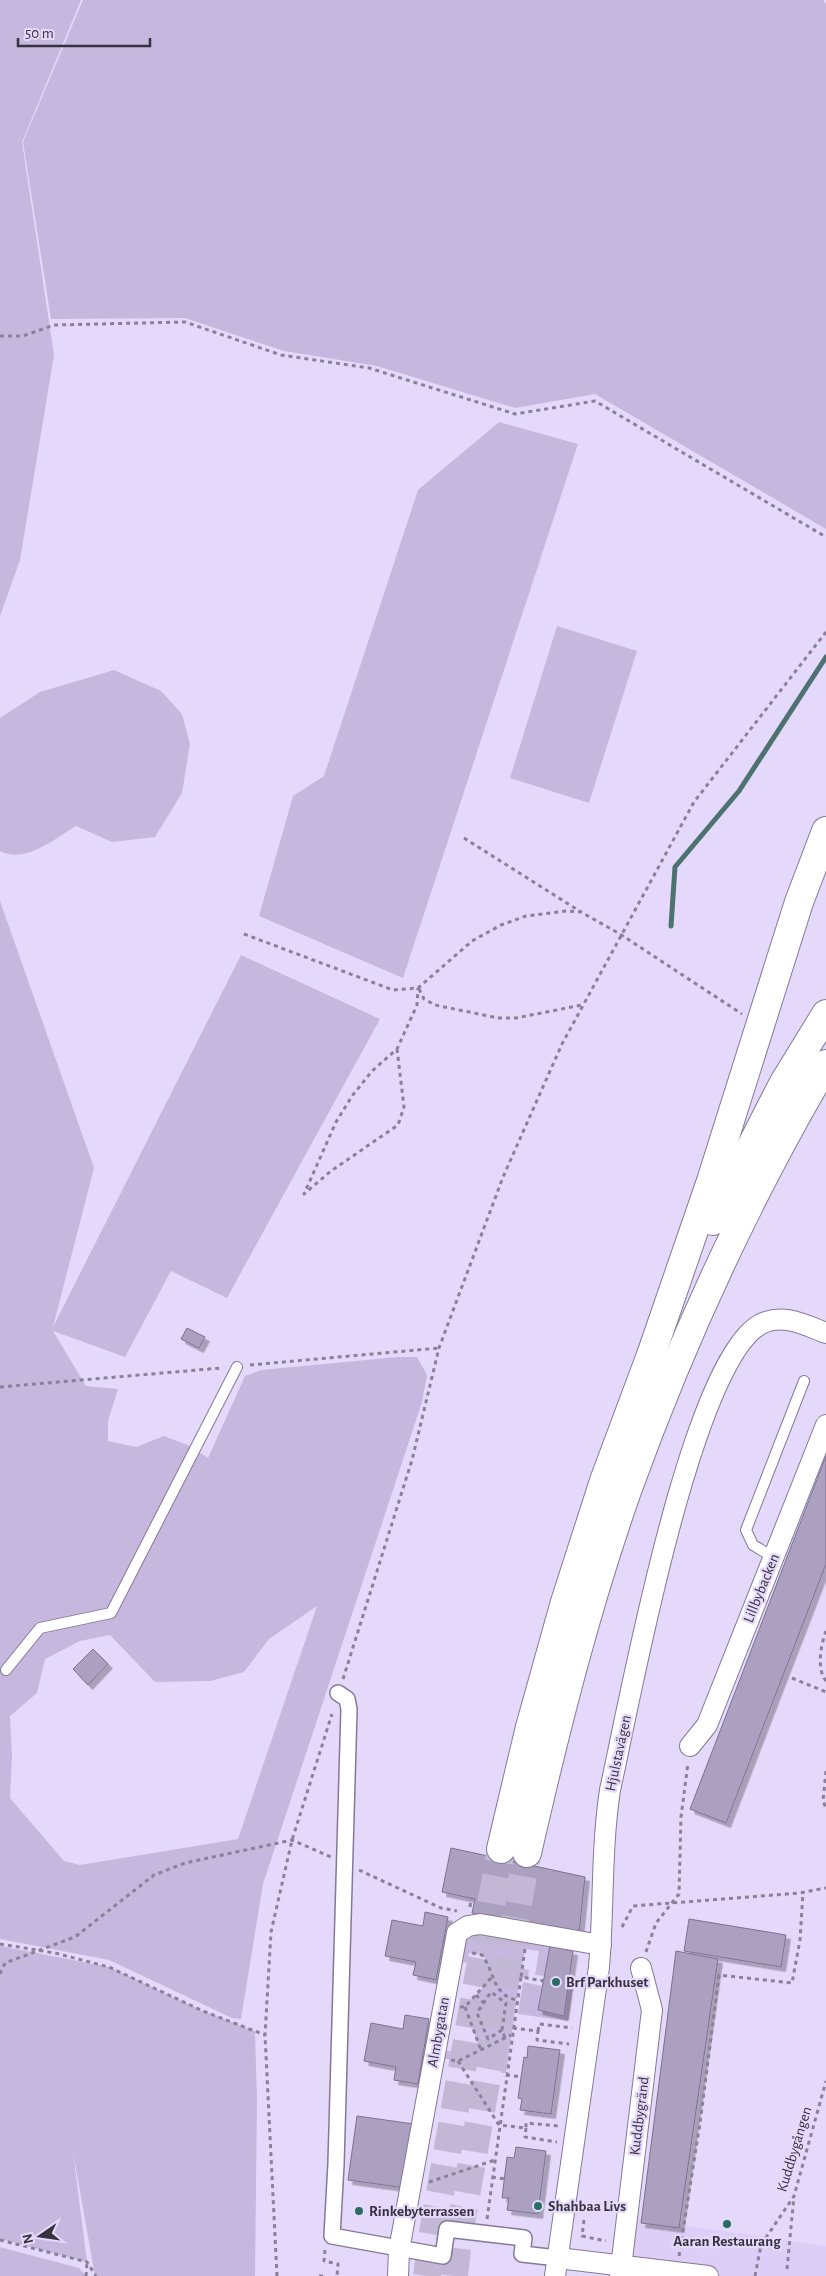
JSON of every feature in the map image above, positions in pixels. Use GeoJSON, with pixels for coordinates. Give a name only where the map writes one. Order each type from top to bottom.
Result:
{"type":"FeatureCollection","features":[{"type":"Feature","properties":{"kind":"highway"},"geometry":{"type":"LineString","coordinates":[[826,831],[799,902],[723,1144],[652,1355],[604,1481],[565,1602],[530,1728],[514,1851],[557,1723],[589,1608],[628,1488],[677,1364],[728,1248],[796,1117],[826,1064]]}},
{"type":"Feature","properties":{"kind":"highway"},"geometry":{"type":"LineString","coordinates":[[652,1355],[740,1165],[783,1084],[826,1014]]}},
{"type":"Feature","properties":{"kind":"street","name":"Hjulstavägen"},"geometry":{"type":"LineString","coordinates":[[557,2267],[601,1945],[604,1833],[610,1790],[672,1515],[690,1454],[724,1369],[745,1336],[760,1324],[774,1319],[788,1319],[826,1333]]}},
{"type":"Feature","properties":{"kind":"street","name":"Lillbybacken"},"geometry":{"type":"LineString","coordinates":[[690,1746],[707,1725],[826,1425]]}},
{"type":"Feature","properties":{"kind":"street"},"geometry":{"type":"LineString","coordinates":[[338,1693],[347,1699],[349,1709],[336,2164],[332,2236],[399,2250],[443,2256],[447,2229],[524,2238],[522,2254],[557,2267],[677,2272],[708,2276]]}},
{"type":"Feature","properties":{"kind":"street","name":"Almbygatan"},"geometry":{"type":"LineString","coordinates":[[398,2276],[399,2250],[453,1950],[458,1934],[472,1925],[480,1924],[601,1945]]}},
{"type":"Feature","properties":{"kind":"street","name":"Kuddbygränd"},"geometry":{"type":"LineString","coordinates":[[621,2270],[652,2010],[641,1968]]}},
{"type":"Feature","properties":{"kind":"lane"},"geometry":{"type":"LineString","coordinates":[[6,1670],[40,1628],[111,1613],[237,1367]]}},
{"type":"Feature","properties":{"kind":"lane"},"geometry":{"type":"LineString","coordinates":[[773,1557],[753,1545],[746,1530],[804,1381]]}},
{"type":"Feature","properties":{"kind":"path"},"geometry":{"type":"LineString","coordinates":[[0,336],[23,336],[54,325],[185,322],[281,355],[369,368],[515,414],[595,401],[826,538]]}},
{"type":"Feature","properties":{"kind":"path"},"geometry":{"type":"LineString","coordinates":[[277,2276],[265,2035],[272,1932],[292,1840],[412,1460],[439,1348],[503,1177],[562,1044],[620,934],[694,802],[826,632]]}},
{"type":"Feature","properties":{"kind":"path"},"geometry":{"type":"LineString","coordinates":[[464,838],[581,912],[620,934],[750,1019]]}},
{"type":"Feature","properties":{"kind":"path"},"geometry":{"type":"LineString","coordinates":[[244,934],[393,990],[418,988],[472,941],[501,925],[526,916],[566,911],[581,912]]}},
{"type":"Feature","properties":{"kind":"path"},"geometry":{"type":"LineString","coordinates":[[418,988],[424,999],[435,1005],[498,1018],[516,1018],[583,1005]]}},
{"type":"Feature","properties":{"kind":"path"},"geometry":{"type":"LineString","coordinates":[[397,1049],[404,1107],[398,1125],[330,1171],[304,1194],[336,1122],[352,1096],[372,1071],[397,1049],[410,1025],[417,1005],[418,988]]}},
{"type":"Feature","properties":{"kind":"path"},"geometry":{"type":"LineString","coordinates":[[0,1387],[161,1371],[237,1367],[439,1348]]}},
{"type":"Feature","properties":{"kind":"path"},"geometry":{"type":"LineString","coordinates":[[826,1631],[822,1643],[820,1670],[826,1681]]}},
{"type":"Feature","properties":{"kind":"path"},"geometry":{"type":"LineString","coordinates":[[792,1678],[826,1692]]}},
{"type":"Feature","properties":{"kind":"path"},"geometry":{"type":"LineString","coordinates":[[641,1968],[656,1923],[679,1894],[681,1817],[690,1746]]}},
{"type":"Feature","properties":{"kind":"path"},"geometry":{"type":"LineString","coordinates":[[826,1771],[823,1801],[826,1808]]}},
{"type":"Feature","properties":{"kind":"path"},"geometry":{"type":"LineString","coordinates":[[0,1974],[5,1963],[75,1937],[154,1875],[185,1863],[292,1840],[328,1856]]}},
{"type":"Feature","properties":{"kind":"path"},"geometry":{"type":"LineString","coordinates":[[374,1877],[441,1908],[461,1912]]}},
{"type":"Feature","properties":{"kind":"path"},"geometry":{"type":"LineString","coordinates":[[677,2272],[700,2123],[719,1975],[792,1983],[800,1940],[803,1892]]}},
{"type":"Feature","properties":{"kind":"path"},"geometry":{"type":"LineString","coordinates":[[484,2234],[527,1933]]}},
{"type":"Feature","properties":{"kind":"path"},"geometry":{"type":"LineString","coordinates":[[0,1944],[39,1950],[109,1967],[203,2011],[265,2035]]}},
{"type":"Feature","properties":{"kind":"path"},"geometry":{"type":"LineString","coordinates":[[453,1950],[482,1955],[488,1964],[491,1978],[502,1994],[517,2000]]}},
{"type":"Feature","properties":{"kind":"path"},"geometry":{"type":"LineString","coordinates":[[520,1977],[544,1981]]}},
{"type":"Feature","properties":{"kind":"path"},"geometry":{"type":"LineString","coordinates":[[466,2008],[491,1978]]}},
{"type":"Feature","properties":{"kind":"path"},"geometry":{"type":"LineString","coordinates":[[568,1984],[578,1985]]}},
{"type":"Feature","properties":{"kind":"path"},"geometry":{"type":"LineString","coordinates":[[502,2030],[488,2039],[477,2013],[491,1992],[506,2003],[502,2030],[505,2038]]}},
{"type":"Feature","properties":{"kind":"path"},"geometry":{"type":"LineString","coordinates":[[476,1995],[484,2003]]}},
{"type":"Feature","properties":{"kind":"path"},"geometry":{"type":"LineString","coordinates":[[452,2006],[466,2008]]}},
{"type":"Feature","properties":{"kind":"path"},"geometry":{"type":"LineString","coordinates":[[466,2008],[480,2050]]}},
{"type":"Feature","properties":{"kind":"path"},"geometry":{"type":"LineString","coordinates":[[570,2044],[537,2040],[539,2024],[572,2028]]}},
{"type":"Feature","properties":{"kind":"path"},"geometry":{"type":"LineString","coordinates":[[512,2028],[538,2032]]}},
{"type":"Feature","properties":{"kind":"path"},"geometry":{"type":"LineString","coordinates":[[434,2057],[458,2061],[511,2035]]}},
{"type":"Feature","properties":{"kind":"path"},"geometry":{"type":"LineString","coordinates":[[458,2061],[499,2125]]}},
{"type":"Feature","properties":{"kind":"path"},"geometry":{"type":"LineString","coordinates":[[506,2075],[521,2077]]}},
{"type":"Feature","properties":{"kind":"path","name":"Kuddbygången"},"geometry":{"type":"LineString","coordinates":[[756,2276],[761,2245],[794,2196],[825,2091],[826,2081]]}},
{"type":"Feature","properties":{"kind":"path"},"geometry":{"type":"LineString","coordinates":[[557,2142],[525,2137],[526,2123],[560,2126]]}},
{"type":"Feature","properties":{"kind":"path"},"geometry":{"type":"LineString","coordinates":[[499,2125],[526,2128]]}},
{"type":"Feature","properties":{"kind":"path"},"geometry":{"type":"LineString","coordinates":[[422,2184],[495,2160]]}},
{"type":"Feature","properties":{"kind":"path"},"geometry":{"type":"LineString","coordinates":[[492,2177],[505,2178]]}},
{"type":"Feature","properties":{"kind":"path"},"geometry":{"type":"LineString","coordinates":[[787,2269],[794,2196]]}},
{"type":"Feature","properties":{"kind":"path"},"geometry":{"type":"LineString","coordinates":[[332,2236],[326,2238],[324,2261],[338,2264],[337,2276]]}},
{"type":"Feature","properties":{"kind":"path"},"geometry":{"type":"LineString","coordinates":[[0,2240],[87,2262],[96,2276]]}},
{"type":"Feature","properties":{"kind":"path"},"geometry":{"type":"LineString","coordinates":[[86,2276],[87,2262]]}},
{"type":"Feature","properties":{"kind":"path"},"geometry":{"type":"LineString","coordinates":[[319,2276],[326,2276]]}},
{"type":"Feature","properties":{"kind":"shaded area"},"geometry":{"type":"Polygon","coordinates":[[[0,0],[81,0],[22,142],[54,355],[20,560],[0,616],[0,0]]]}},
{"type":"Feature","properties":{"kind":"shaded area"},"geometry":{"type":"Polygon","coordinates":[[[83,0],[823,0],[826,4],[826,529],[595,394],[515,408],[377,366],[284,351],[185,318],[51,319],[23,142],[83,0]]]}},
{"type":"Feature","properties":{"kind":"shaded area"},"geometry":{"type":"Polygon","coordinates":[[[499,422],[578,444],[403,978],[259,916],[293,796],[324,776],[418,490],[499,422]]]}},
{"type":"Feature","properties":{"kind":"shaded area"},"geometry":{"type":"Polygon","coordinates":[[[557,626],[637,651],[589,803],[510,778],[557,626]]]}},
{"type":"Feature","properties":{"kind":"shaded area"},"geometry":{"type":"Polygon","coordinates":[[[114,670],[161,691],[182,714],[190,744],[182,793],[155,837],[112,842],[76,826],[49,843],[30,852],[10,854],[0,851],[0,718],[40,692],[114,670]]]}},
{"type":"Feature","properties":{"kind":"shaded area"},"geometry":{"type":"Polygon","coordinates":[[[0,901],[94,1168],[53,1327],[241,955],[380,1019],[227,1298],[171,1271],[125,1357],[53,1331],[86,1386],[118,1389],[108,1421],[108,1441],[136,1447],[164,1436],[190,1446],[208,1458],[245,1376],[261,1370],[398,1357],[417,1357],[427,1375],[422,1402],[263,1884],[241,2019],[232,2018],[109,1960],[0,1939],[0,901]],[[317,1606],[269,1639],[244,1672],[210,1681],[155,1682],[110,1635],[80,1641],[45,1659],[37,1693],[10,1716],[12,1756],[10,1798],[64,1861],[80,1865],[238,1839],[317,1606]]]}},
{"type":"Feature","properties":{"kind":"shaded area"},"geometry":{"type":"Polygon","coordinates":[[[479,1930],[550,1946],[544,1976],[535,1975],[539,1951],[525,1949],[522,1968],[529,1970],[528,1978],[520,1977],[506,2073],[501,2073],[502,2054],[497,2052],[463,2069],[458,2061],[480,2050],[465,2007],[491,1978],[489,1964],[482,1955],[469,1953],[467,1962],[458,1964],[444,2050],[454,2052],[452,2060],[436,2057],[459,1941],[467,1932],[479,1930]]]}},
{"type":"Feature","properties":{"kind":"shaded area"},"geometry":{"type":"Polygon","coordinates":[[[0,1946],[109,1967],[203,2011],[255,2031],[257,2099],[255,2276],[95,2276],[73,2152],[87,2262],[0,2239],[0,1946]]]}},
{"type":"Feature","properties":{"kind":"shaded area"},"geometry":{"type":"Polygon","coordinates":[[[523,1982],[542,1986],[538,2010],[564,2016],[568,1986],[573,1987],[568,2021],[518,2014],[523,1982]]]}},
{"type":"Feature","properties":{"kind":"shaded area"},"geometry":{"type":"Polygon","coordinates":[[[633,2218],[826,2246],[826,2276],[626,2276],[633,2218]]]}},
{"type":"Feature","properties":{"kind":"shaded area"},"geometry":{"type":"Polygon","coordinates":[[[0,2247],[79,2268],[86,2276],[0,2276],[0,2247]]]}},
{"type":"Feature","properties":{"kind":"building"},"geometry":{"type":"Polygon","coordinates":[[[187,1328],[205,1337],[199,1348],[181,1339],[187,1328]]]}},
{"type":"Feature","properties":{"kind":"building"},"geometry":{"type":"Polygon","coordinates":[[[826,1456],[826,1564],[726,1823],[690,1809],[826,1456]]]}},
{"type":"Feature","properties":{"kind":"building"},"geometry":{"type":"Polygon","coordinates":[[[93,1649],[108,1664],[88,1685],[73,1669],[93,1649]]]}},
{"type":"Feature","properties":{"kind":"building"},"geometry":{"type":"Polygon","coordinates":[[[451,1848],[585,1877],[579,1933],[555,1931],[472,1913],[475,1899],[442,1892],[451,1848]]]}},
{"type":"Feature","properties":{"kind":"building"},"geometry":{"type":"Polygon","coordinates":[[[425,1912],[448,1917],[436,1980],[413,1975],[416,1962],[385,1956],[392,1920],[423,1926],[425,1912]]]}},
{"type":"Feature","properties":{"kind":"building"},"geometry":{"type":"Polygon","coordinates":[[[689,1919],[786,1935],[781,1967],[684,1951],[689,1919]]]}},
{"type":"Feature","properties":{"kind":"building","name":"Brf Parkhuset"},"geometry":{"type":"Polygon","coordinates":[[[550,1946],[573,1951],[564,2016],[538,2010],[550,1946]]]}},
{"type":"Feature","properties":{"kind":"building"},"geometry":{"type":"Polygon","coordinates":[[[676,1951],[718,1959],[679,2228],[641,2223],[676,1951]]]}},
{"type":"Feature","properties":{"kind":"building"},"geometry":{"type":"Polygon","coordinates":[[[405,2015],[429,2019],[418,2084],[394,2080],[396,2067],[364,2061],[371,2023],[403,2029],[405,2015]]]}},
{"type":"Feature","properties":{"kind":"building"},"geometry":{"type":"Polygon","coordinates":[[[528,2046],[560,2050],[551,2114],[520,2110],[522,2099],[518,2098],[524,2057],[527,2058],[528,2046]]]}},
{"type":"Feature","properties":{"kind":"building"},"geometry":{"type":"Polygon","coordinates":[[[357,2116],[414,2124],[406,2188],[348,2180],[357,2116]]]}},
{"type":"Feature","properties":{"kind":"building"},"geometry":{"type":"Polygon","coordinates":[[[516,2147],[546,2151],[538,2214],[507,2210],[509,2198],[502,2198],[507,2157],[514,2158],[516,2147]]]}},
{"type":"Feature","properties":{"kind":"waterway"},"geometry":{"type":"LineString","coordinates":[[671,926],[675,867],[739,791],[826,657]]}},
{"type":"Feature","properties":{"kind":"tunnel"},"geometry":{"type":"LineString","coordinates":[[427,2276],[432,2238],[501,1849]]}},
{"type":"Feature","properties":{"kind":"tunnel"},"geometry":{"type":"LineString","coordinates":[[454,2276],[458,2240],[527,1853]]}},
{"type":"Feature","properties":{"kind":"place","name":"Brf Parkhuset"},"geometry":{"type":"Point","coordinates":[556,1982]}},
{"type":"Feature","properties":{"kind":"place","name":"Shahbaa Livs"},"geometry":{"type":"Point","coordinates":[538,2206]}},
{"type":"Feature","properties":{"kind":"place","name":"Rinkebyterrassen"},"geometry":{"type":"Point","coordinates":[359,2211]}},
{"type":"Feature","properties":{"kind":"place","name":"Aaran Restaurang"},"geometry":{"type":"Point","coordinates":[727,2224]}}]}
